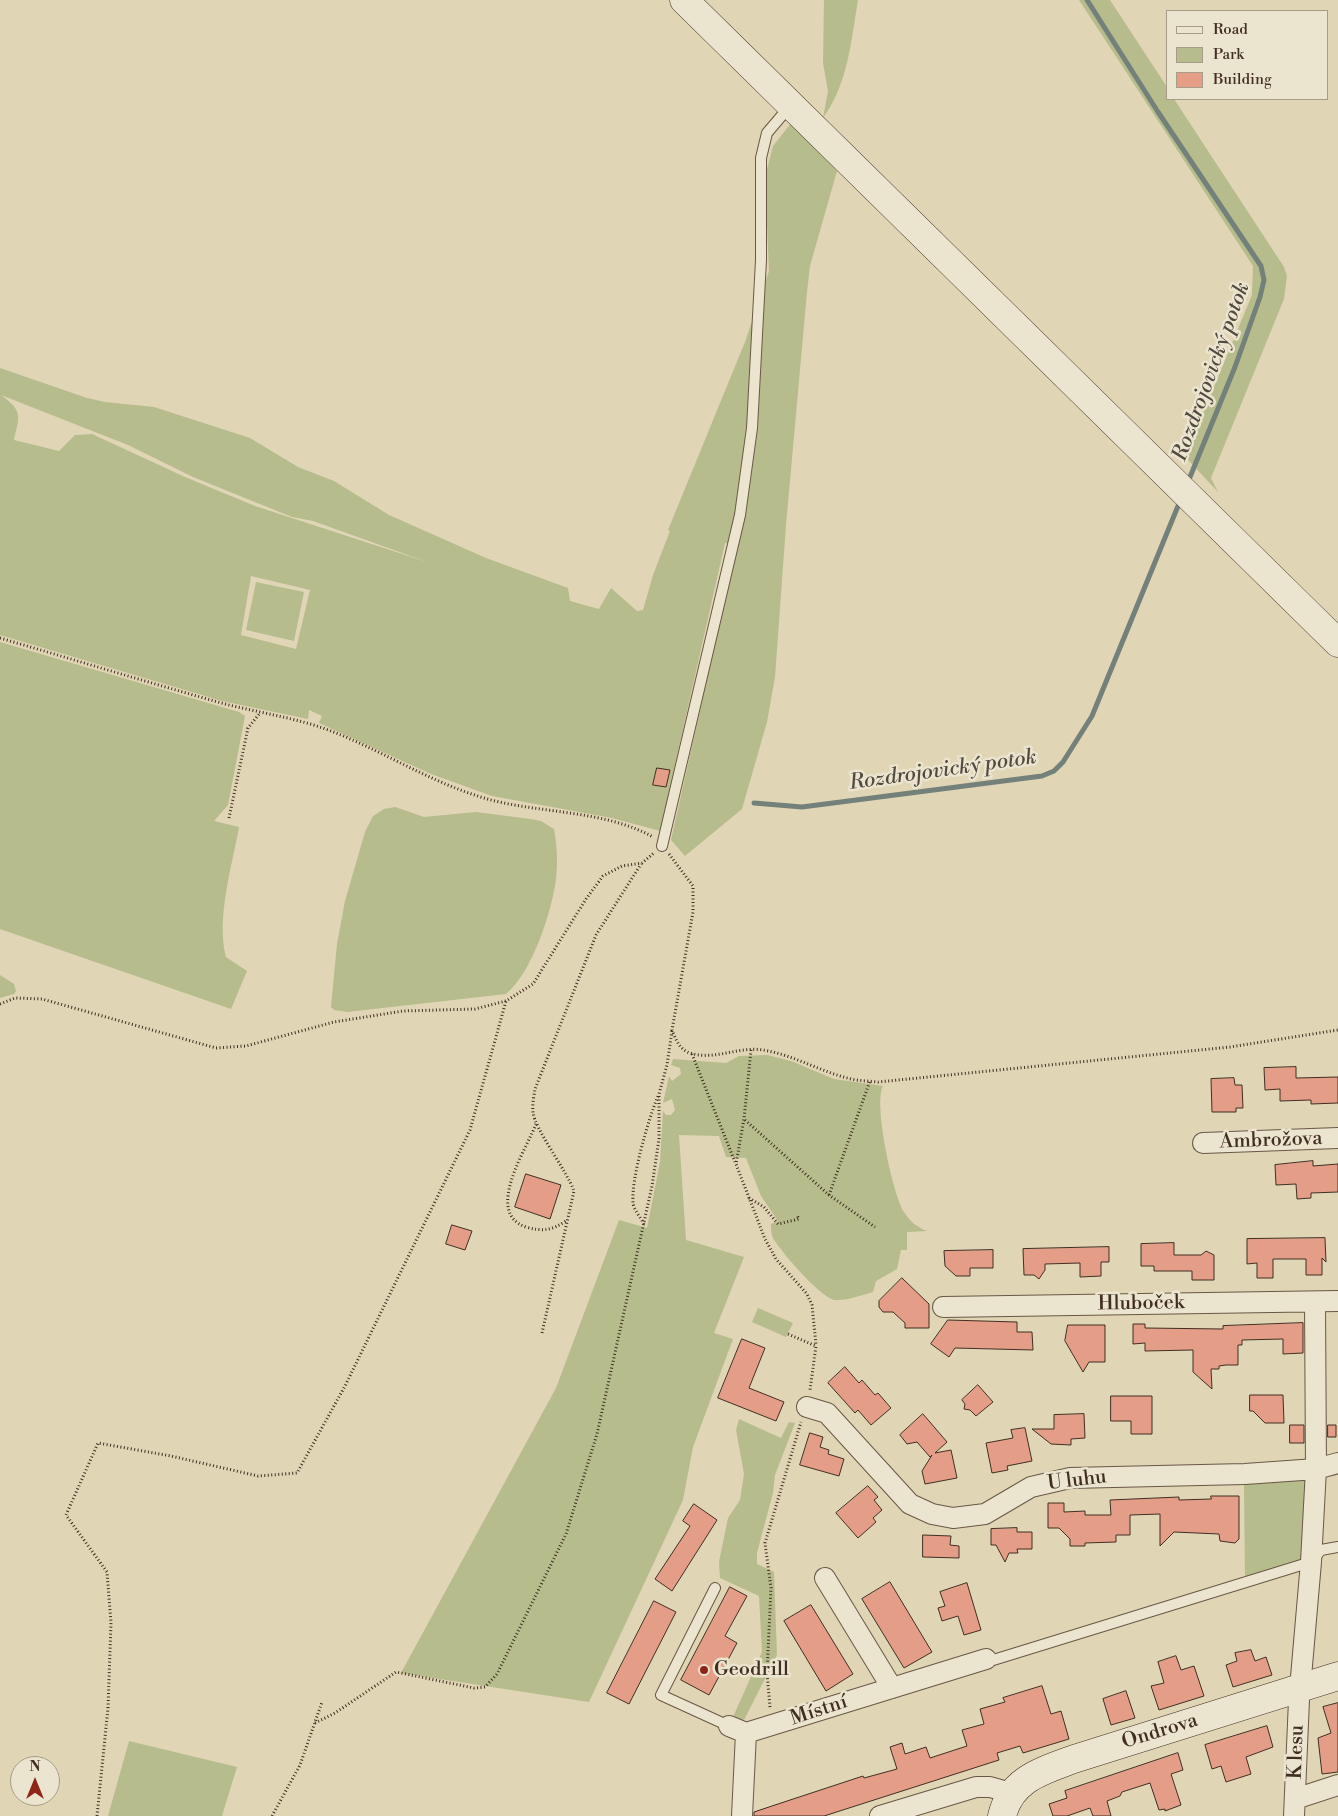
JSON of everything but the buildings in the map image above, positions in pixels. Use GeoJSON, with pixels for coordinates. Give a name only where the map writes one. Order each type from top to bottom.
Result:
{"type":"FeatureCollection","features":[{"type":"Feature","properties":{"kind":"street"},"geometry":{"type":"LineString","coordinates":[[684,0],[1338,643]]}},
{"type":"Feature","properties":{"kind":"street","name":"Ambrožova"},"geometry":{"type":"LineString","coordinates":[[1203,1143],[1338,1138]]}},
{"type":"Feature","properties":{"kind":"street","name":"Hluboček"},"geometry":{"type":"LineString","coordinates":[[943,1307],[1338,1301]]}},
{"type":"Feature","properties":{"kind":"street","name":"K lesu"},"geometry":{"type":"LineString","coordinates":[[1295,1808],[1300,1688],[1311,1562],[1316,1469],[1315,1302]]}},
{"type":"Feature","properties":{"kind":"street","name":"U luhu"},"geometry":{"type":"LineString","coordinates":[[807,1406],[827,1413],[910,1504],[932,1514],[953,1518],[984,1514],[1031,1487],[1070,1478],[1245,1474],[1316,1469],[1338,1463]]}},
{"type":"Feature","properties":{"kind":"street"},"geometry":{"type":"LineString","coordinates":[[825,1578],[892,1688]]}},
{"type":"Feature","properties":{"kind":"street","name":"Místní"},"geometry":{"type":"LineString","coordinates":[[737,1730],[772,1726],[986,1659]]}},
{"type":"Feature","properties":{"kind":"street","name":"Ondrova"},"geometry":{"type":"LineString","coordinates":[[1006,1804],[1031,1777],[1074,1759],[1338,1676]]}},
{"type":"Feature","properties":{"kind":"street"},"geometry":{"type":"LineString","coordinates":[[737,1730],[742,1816]]}},
{"type":"Feature","properties":{"kind":"street"},"geometry":{"type":"LineString","coordinates":[[1295,1808],[1338,1786]]}},
{"type":"Feature","properties":{"kind":"street"},"geometry":{"type":"LineString","coordinates":[[880,1816],[976,1787],[996,1788],[1006,1804]]}},
{"type":"Feature","properties":{"kind":"lane"},"geometry":{"type":"LineString","coordinates":[[662,846],[740,515],[752,428],[761,260],[761,158],[767,133],[791,105]]}},
{"type":"Feature","properties":{"kind":"lane"},"geometry":{"type":"LineString","coordinates":[[986,1659],[990,1660],[1311,1562],[1321,1550],[1338,1547]]}},
{"type":"Feature","properties":{"kind":"lane"},"geometry":{"type":"LineString","coordinates":[[715,1588],[661,1695],[737,1730]]}},
{"type":"Feature","properties":{"kind":"path"},"geometry":{"type":"LineString","coordinates":[[0,638],[260,713],[298,720],[332,731],[430,777],[484,798],[601,819],[642,830],[655,838],[693,886],[693,912],[667,1065],[659,1094],[647,1124],[635,1186],[633,1204],[644,1224]]}},
{"type":"Feature","properties":{"kind":"path"},"geometry":{"type":"LineString","coordinates":[[229,818],[248,728],[260,713]]}},
{"type":"Feature","properties":{"kind":"path"},"geometry":{"type":"LineString","coordinates":[[542,1333],[574,1191],[569,1176],[536,1124],[532,1113],[535,1089],[596,936],[642,863],[662,846]]}},
{"type":"Feature","properties":{"kind":"path"},"geometry":{"type":"LineString","coordinates":[[0,1004],[15,998],[42,999],[216,1048],[246,1046],[334,1022],[403,1010],[475,1009],[506,1001],[533,984],[586,899],[604,876],[622,866],[642,863]]}},
{"type":"Feature","properties":{"kind":"path"},"geometry":{"type":"LineString","coordinates":[[97,1816],[108,1708],[111,1622],[107,1572],[66,1515],[98,1443],[171,1456],[258,1476],[297,1473],[345,1386],[470,1130],[506,1001]]}},
{"type":"Feature","properties":{"kind":"path"},"geometry":{"type":"LineString","coordinates":[[672,1030],[677,1042],[685,1051],[692,1054],[718,1056],[737,1050],[751,1050],[788,1055],[844,1076],[878,1082],[1230,1047],[1338,1030]]}},
{"type":"Feature","properties":{"kind":"path"},"geometry":{"type":"LineString","coordinates":[[736,1164],[744,1119],[751,1050]]}},
{"type":"Feature","properties":{"kind":"path"},"geometry":{"type":"LineString","coordinates":[[692,1054],[712,1100],[765,1239],[776,1259],[807,1294],[812,1305],[816,1346],[807,1406],[796,1436],[765,1543],[771,1588],[767,1673],[772,1726]]}},
{"type":"Feature","properties":{"kind":"path"},"geometry":{"type":"LineString","coordinates":[[829,1195],[870,1081]]}},
{"type":"Feature","properties":{"kind":"path"},"geometry":{"type":"LineString","coordinates":[[315,1723],[336,1713],[396,1672],[474,1688],[485,1687],[498,1674],[566,1534],[596,1434],[644,1224],[659,1140],[659,1094]]}},
{"type":"Feature","properties":{"kind":"path"},"geometry":{"type":"LineString","coordinates":[[744,1119],[829,1195],[875,1227]]}},
{"type":"Feature","properties":{"kind":"path"},"geometry":{"type":"LineString","coordinates":[[536,1124],[509,1185],[506,1201],[509,1213],[519,1224],[536,1230],[552,1230],[566,1221]]}},
{"type":"Feature","properties":{"kind":"path"},"geometry":{"type":"LineString","coordinates":[[749,1198],[764,1208],[778,1224],[799,1219],[797,1215]]}},
{"type":"Feature","properties":{"kind":"path"},"geometry":{"type":"LineString","coordinates":[[788,1334],[816,1346]]}},
{"type":"Feature","properties":{"kind":"path"},"geometry":{"type":"LineString","coordinates":[[272,1816],[300,1765],[322,1702]]}},
{"type":"Feature","properties":{"kind":"green space"},"geometry":{"type":"Polygon","coordinates":[[[824,0],[858,0],[843,77],[838,91],[823,118],[828,91],[823,63],[824,0]]]}},
{"type":"Feature","properties":{"kind":"green space"},"geometry":{"type":"Polygon","coordinates":[[[1079,0],[1110,0],[1166,85],[1166,100],[1175,100],[1284,267],[1287,276],[1284,299],[1211,478],[1218,492],[1177,448],[1189,440],[1197,428],[1252,295],[1253,266],[1079,0]]]}},
{"type":"Feature","properties":{"kind":"green space"},"geometry":{"type":"Polygon","coordinates":[[[792,122],[837,171],[810,266],[786,525],[775,677],[767,722],[742,809],[685,856],[671,840],[737,545],[725,543],[660,831],[612,818],[492,796],[431,774],[319,723],[322,716],[309,710],[308,719],[222,701],[0,635],[0,368],[87,398],[105,402],[154,407],[250,438],[298,467],[334,481],[389,515],[486,558],[568,588],[570,601],[599,609],[611,588],[637,611],[643,610],[653,575],[670,531],[668,530],[745,342],[769,271],[765,177],[773,146],[792,122]],[[1,395],[17,410],[18,420],[14,440],[59,451],[75,435],[92,434],[185,477],[255,506],[430,563],[313,521],[292,517],[193,477],[128,445],[1,395]],[[251,576],[241,635],[296,649],[310,590],[251,576]]]}},
{"type":"Feature","properties":{"kind":"green space"},"geometry":{"type":"Polygon","coordinates":[[[256,582],[304,592],[294,641],[246,630],[256,582]]]}},
{"type":"Feature","properties":{"kind":"green space"},"geometry":{"type":"Polygon","coordinates":[[[0,642],[239,712],[245,716],[228,805],[214,821],[239,827],[226,892],[223,942],[226,957],[247,971],[231,1009],[0,929],[0,642]]]}},
{"type":"Feature","properties":{"kind":"green space"},"geometry":{"type":"Polygon","coordinates":[[[395,807],[424,817],[476,812],[530,819],[541,821],[554,829],[557,866],[550,908],[532,957],[524,972],[506,994],[347,1012],[334,1010],[331,1007],[337,944],[345,901],[365,832],[373,816],[384,809],[395,807]]]}},
{"type":"Feature","properties":{"kind":"green space"},"geometry":{"type":"Polygon","coordinates":[[[0,975],[14,984],[16,991],[14,994],[0,998],[0,975]]]}},
{"type":"Feature","properties":{"kind":"green space"},"geometry":{"type":"Polygon","coordinates":[[[767,1055],[791,1061],[834,1079],[883,1086],[881,1096],[882,1129],[895,1188],[906,1215],[916,1226],[927,1231],[907,1232],[907,1250],[901,1250],[897,1269],[876,1281],[873,1292],[850,1299],[835,1300],[829,1298],[793,1264],[773,1238],[771,1224],[778,1221],[761,1196],[746,1158],[726,1157],[719,1136],[679,1135],[686,1240],[744,1257],[714,1333],[733,1339],[693,1447],[683,1500],[589,1702],[401,1673],[556,1388],[619,1220],[647,1228],[660,1162],[663,1111],[666,1115],[671,1115],[675,1110],[672,1099],[663,1103],[669,1076],[672,1081],[681,1074],[680,1068],[671,1065],[673,1059],[726,1063],[739,1056],[767,1055]]]}},
{"type":"Feature","properties":{"kind":"green space"},"geometry":{"type":"Polygon","coordinates":[[[758,1308],[793,1323],[786,1337],[752,1322],[758,1308]]]}},
{"type":"Feature","properties":{"kind":"green space"},"geometry":{"type":"Polygon","coordinates":[[[739,1419],[781,1438],[789,1422],[795,1423],[775,1475],[773,1493],[757,1553],[757,1564],[774,1572],[777,1655],[744,1720],[733,1717],[762,1652],[759,1596],[720,1578],[719,1562],[728,1518],[740,1500],[744,1474],[736,1430],[739,1419]]]}},
{"type":"Feature","properties":{"kind":"green space"},"geometry":{"type":"Polygon","coordinates":[[[1308,1478],[1307,1561],[1245,1579],[1244,1484],[1308,1478]]]}},
{"type":"Feature","properties":{"kind":"green space"},"geometry":{"type":"Polygon","coordinates":[[[129,1741],[237,1767],[222,1816],[108,1816],[129,1741]]]}},
{"type":"Feature","properties":{"kind":"waterway","name":"Rozdrojovický potok"},"geometry":{"type":"LineString","coordinates":[[1087,0],[1158,112],[1261,266],[1264,280],[1260,297],[1235,367],[1190,477]]}},
{"type":"Feature","properties":{"kind":"waterway","name":"Rozdrojovický potok"},"geometry":{"type":"LineString","coordinates":[[754,803],[802,807],[1042,776],[1054,771],[1063,762],[1092,716],[1178,506]]}},
{"type":"Feature","properties":{"kind":"place","name":"Geodrill"},"geometry":{"type":"Point","coordinates":[704,1670]}}]}
